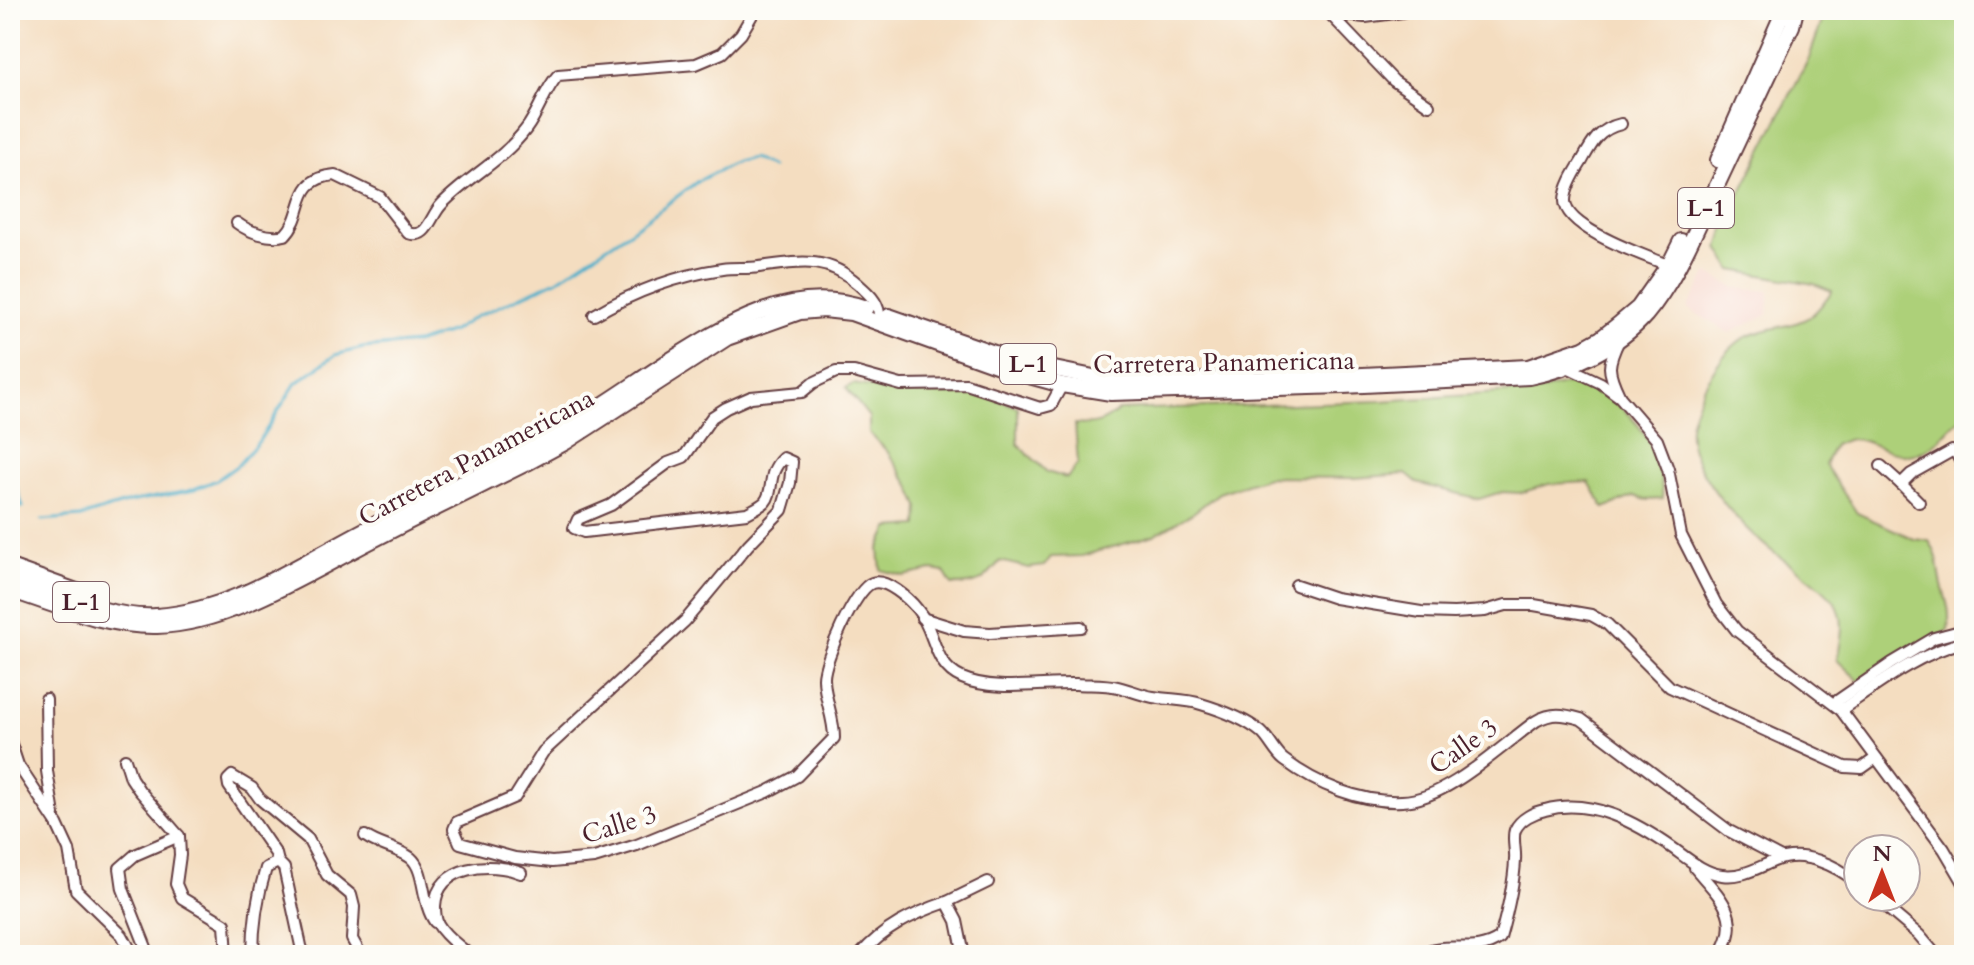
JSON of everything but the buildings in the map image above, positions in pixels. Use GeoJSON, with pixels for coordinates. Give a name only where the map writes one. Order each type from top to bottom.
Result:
{"type":"FeatureCollection","features":[{"type":"Feature","properties":{"kind":"main road"},"geometry":{"type":"LineString","coordinates":[[1322,11],[1365,15],[1402,10]]}},
{"type":"Feature","properties":{"kind":"main road","name":"Carretera Panamericana"},"geometry":{"type":"LineString","coordinates":[[10,579],[93,606],[155,616],[228,600],[523,453],[721,328],[759,311],[821,299],[850,302],[1020,362],[1113,381],[1528,367],[1565,356],[1601,338],[1638,308],[1668,265],[1701,199],[1784,10]]}},
{"type":"Feature","properties":{"kind":"main road","name":"Carretera Panamericana"},"geometry":{"type":"LineString","coordinates":[[10,590],[118,623],[160,626],[233,609],[277,590],[540,456],[727,338],[800,312],[824,310],[851,313],[1018,373],[1062,385],[1111,393],[1529,377],[1567,367],[1620,337],[1646,314],[1680,265],[1792,26],[1796,10]]}},
{"type":"Feature","properties":{"kind":"main road"},"geometry":{"type":"LineString","coordinates":[[10,567],[155,616]]}},
{"type":"Feature","properties":{"kind":"main road","name":"L-1"},"geometry":{"type":"LineString","coordinates":[[10,603],[33,603],[57,610],[65,609]]}},
{"type":"Feature","properties":{"kind":"street"},"geometry":{"type":"LineString","coordinates":[[237,223],[245,229],[268,236],[285,235],[294,222],[301,196],[311,182],[335,175],[380,197],[408,233],[420,234],[445,201],[510,149],[541,108],[550,85],[558,75],[696,64],[722,53],[741,34],[755,10]]}},
{"type":"Feature","properties":{"kind":"street"},"geometry":{"type":"LineString","coordinates":[[1322,11],[1394,81],[1429,105]]}},
{"type":"Feature","properties":{"kind":"street"},"geometry":{"type":"LineString","coordinates":[[1621,124],[1599,133],[1582,160],[1572,177],[1565,201],[1568,211],[1573,219],[1587,228],[1625,248],[1668,265]]}},
{"type":"Feature","properties":{"kind":"street"},"geometry":{"type":"LineString","coordinates":[[594,315],[655,284],[719,269],[758,268],[784,262],[831,265],[871,295],[878,304],[879,313]]}},
{"type":"Feature","properties":{"kind":"street"},"geometry":{"type":"LineString","coordinates":[[1620,337],[1609,362],[1610,376],[1620,397]]}},
{"type":"Feature","properties":{"kind":"street"},"geometry":{"type":"LineString","coordinates":[[1567,367],[1601,383],[1620,397],[1657,440],[1668,469],[1681,535],[1716,604],[1737,631],[1838,707],[1944,849],[1964,883]]}},
{"type":"Feature","properties":{"kind":"street","name":"Calle 3"},"geometry":{"type":"LineString","coordinates":[[1062,385],[1051,405],[1040,408],[966,384],[901,385],[854,372],[836,372],[802,392],[751,397],[712,417],[684,457],[668,463],[611,505],[578,519],[574,528],[584,532],[747,513],[768,497],[772,471],[783,458],[792,462],[792,469],[782,510],[748,545],[685,621],[543,752],[515,797],[457,822],[454,829],[460,843],[515,858],[552,862],[594,858],[637,845],[767,792],[797,776],[834,738],[823,676],[840,630],[864,588],[879,582],[889,586],[918,609],[944,665],[961,678],[1005,686],[1115,686],[1150,697],[1197,702],[1263,733],[1281,758],[1305,774],[1363,798],[1403,801],[1430,794],[1458,780],[1547,715],[1563,714],[1581,719],[1729,831],[1777,860]]}},
{"type":"Feature","properties":{"kind":"street"},"geometry":{"type":"LineString","coordinates":[[1901,484],[1911,474],[1952,451],[1964,468]]}},
{"type":"Feature","properties":{"kind":"street"},"geometry":{"type":"LineString","coordinates":[[1881,466],[1919,502]]}},
{"type":"Feature","properties":{"kind":"street"},"geometry":{"type":"LineString","coordinates":[[1296,585],[1335,598],[1421,612],[1454,613],[1485,611],[1506,605],[1534,605],[1591,615],[1607,624],[1670,687],[1845,767],[1862,768],[1876,758]]}},
{"type":"Feature","properties":{"kind":"street"},"geometry":{"type":"LineString","coordinates":[[922,618],[964,631],[990,633],[1081,627]]}},
{"type":"Feature","properties":{"kind":"street"},"geometry":{"type":"LineString","coordinates":[[1838,707],[1892,663],[1934,638],[1964,630]]}},
{"type":"Feature","properties":{"kind":"street"},"geometry":{"type":"LineString","coordinates":[[1838,707],[1936,649],[1964,642]]}},
{"type":"Feature","properties":{"kind":"street"},"geometry":{"type":"LineString","coordinates":[[46,699],[47,771],[57,824]]}},
{"type":"Feature","properties":{"kind":"street"},"geometry":{"type":"LineString","coordinates":[[10,741],[18,765],[57,824],[73,861],[76,890],[122,935],[133,955]]}},
{"type":"Feature","properties":{"kind":"street"},"geometry":{"type":"LineString","coordinates":[[125,759],[139,790],[179,836],[177,889],[182,898],[225,924],[227,955]]}},
{"type":"Feature","properties":{"kind":"street"},"geometry":{"type":"LineString","coordinates":[[303,955],[284,868],[229,786],[228,780],[232,776],[252,788],[260,799],[308,839],[327,875],[351,895],[354,907],[352,939],[361,955]]}},
{"type":"Feature","properties":{"kind":"street"},"geometry":{"type":"LineString","coordinates":[[1420,955],[1439,947],[1470,949],[1491,944],[1500,938],[1515,861],[1515,831],[1523,820],[1539,811],[1560,806],[1583,806],[1609,812],[1658,839],[1703,870],[1720,876],[1757,870],[1777,860],[1817,860],[1842,870]]}},
{"type":"Feature","properties":{"kind":"street"},"geometry":{"type":"LineString","coordinates":[[10,825],[10,858]]}},
{"type":"Feature","properties":{"kind":"street"},"geometry":{"type":"LineString","coordinates":[[149,955],[123,889],[120,868],[135,855],[179,836]]}},
{"type":"Feature","properties":{"kind":"street"},"geometry":{"type":"LineString","coordinates":[[365,836],[378,845],[403,853],[416,864],[421,874],[427,909],[452,942],[469,955]]}},
{"type":"Feature","properties":{"kind":"street"},"geometry":{"type":"LineString","coordinates":[[1686,858],[1727,907],[1731,934],[1720,955]]}},
{"type":"Feature","properties":{"kind":"street"},"geometry":{"type":"LineString","coordinates":[[253,955],[253,927],[261,884],[266,868],[278,862]]}},
{"type":"Feature","properties":{"kind":"street"},"geometry":{"type":"LineString","coordinates":[[438,926],[436,898],[442,886],[454,875],[478,867],[510,869],[521,873]]}},
{"type":"Feature","properties":{"kind":"street"},"geometry":{"type":"LineString","coordinates":[[860,955],[879,935],[897,923],[988,882]]}},
{"type":"Feature","properties":{"kind":"street"},"geometry":{"type":"LineString","coordinates":[[947,902],[957,921],[964,955]]}},
{"type":"Feature","properties":{"kind":"street"},"geometry":{"type":"LineString","coordinates":[[1893,913],[1919,935],[1936,955]]}},
{"type":"Feature","properties":{"kind":"shaded area"},"geometry":{"type":"Polygon","coordinates":[[[1708,273],[1735,288],[1770,291],[1768,315],[1729,333],[1687,308],[1708,273]]]}},
{"type":"Feature","properties":{"kind":"green space"},"geometry":{"type":"Polygon","coordinates":[[[1826,10],[1964,10],[1964,417],[1923,451],[1906,455],[1851,439],[1834,445],[1825,465],[1857,513],[1914,539],[1929,541],[1937,558],[1948,607],[1948,630],[1861,683],[1837,660],[1842,622],[1834,601],[1815,582],[1764,544],[1733,514],[1705,476],[1690,438],[1691,421],[1698,400],[1715,368],[1730,349],[1755,333],[1805,319],[1818,310],[1832,291],[1814,284],[1732,270],[1719,248],[1727,219],[1809,58],[1826,10]]]}},
{"type":"Feature","properties":{"kind":"green space"},"geometry":{"type":"Polygon","coordinates":[[[1569,383],[1582,385],[1607,397],[1639,426],[1656,455],[1663,499],[1646,500],[1635,496],[1604,508],[1589,482],[1549,484],[1520,493],[1501,492],[1479,499],[1417,483],[1406,474],[1353,478],[1267,477],[1219,493],[1193,513],[1154,535],[1082,556],[1051,557],[1044,566],[1029,568],[1000,561],[980,581],[952,585],[944,572],[932,570],[904,576],[881,570],[879,549],[889,528],[918,526],[919,506],[887,451],[869,433],[869,417],[846,388],[853,384],[922,394],[979,393],[1018,407],[1018,444],[1047,472],[1067,478],[1078,463],[1075,424],[1099,423],[1119,410],[1381,401],[1544,390],[1569,383]]]}},
{"type":"Feature","properties":{"kind":"waterway"},"geometry":{"type":"LineString","coordinates":[[42,520],[81,517],[129,502],[189,491],[217,480],[238,465],[259,441],[296,383],[335,355],[363,348],[417,343],[453,331],[473,318],[557,280],[698,181],[736,162],[752,158],[771,168]]}},
{"type":"Feature","properties":{"kind":"waterway"},"geometry":{"type":"LineString","coordinates":[[10,507],[23,507],[15,483]]}}]}
